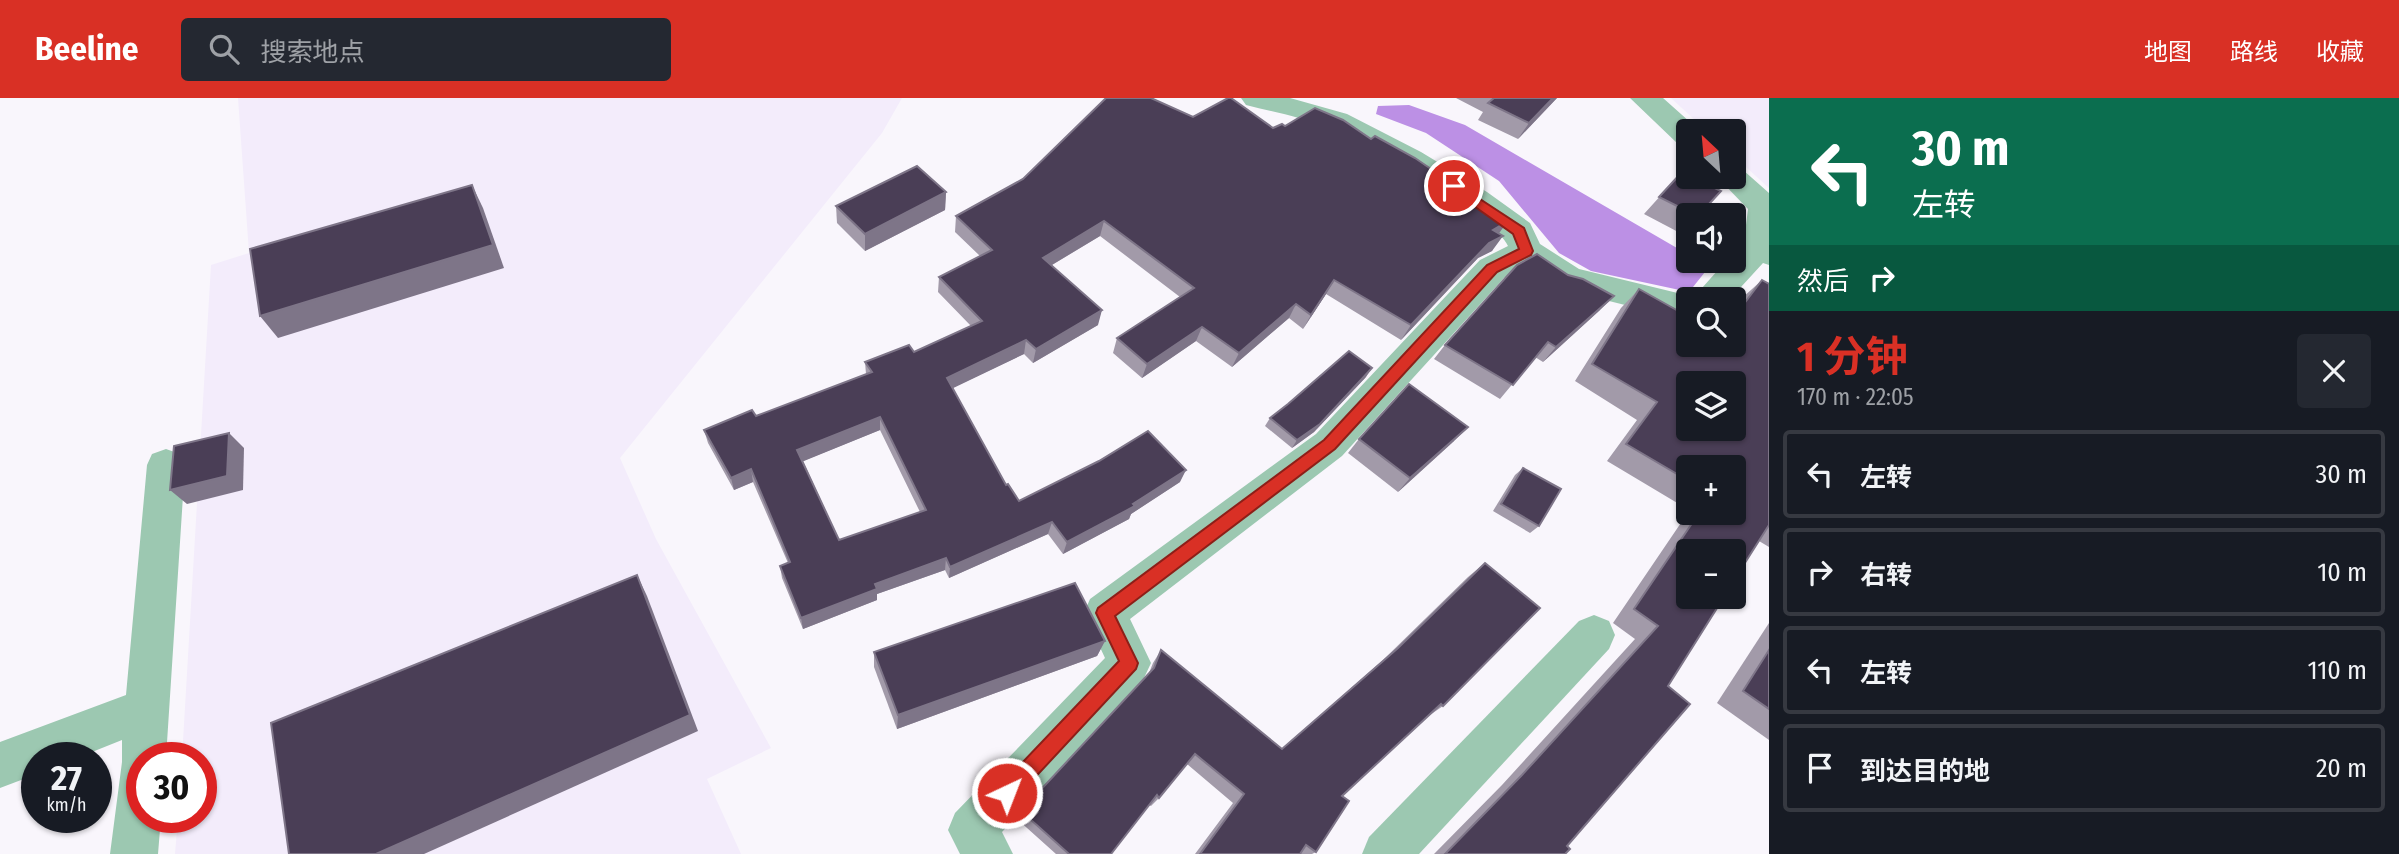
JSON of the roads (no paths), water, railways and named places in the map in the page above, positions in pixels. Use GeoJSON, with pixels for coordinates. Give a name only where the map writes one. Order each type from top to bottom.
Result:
{"type":"FeatureCollection","features":[{"type":"Feature","properties":{"kind":"street"},"geometry":{"type":"LineString","coordinates":[[1256,98],[1337,121],[1410,159],[1476,200],[1519,231],[1526,251],[1569,279],[1676,305]]}},
{"type":"Feature","properties":{"kind":"street"},"geometry":{"type":"LineString","coordinates":[[1645,98],[1676,126]]}},
{"type":"Feature","properties":{"kind":"street"},"geometry":{"type":"LineString","coordinates":[[1723,287],[1764,249],[1764,206],[1745,189]]}},
{"type":"Feature","properties":{"kind":"street"},"geometry":{"type":"LineString","coordinates":[[989,854],[972,830],[1129,663],[1105,613],[1329,444],[1492,269],[1526,251]]}},
{"type":"Feature","properties":{"kind":"street"},"geometry":{"type":"LineString","coordinates":[[144,742],[166,465]]}},
{"type":"Feature","properties":{"kind":"street"},"geometry":{"type":"LineString","coordinates":[[1386,854],[1594,635]]}},
{"type":"Feature","properties":{"kind":"street"},"geometry":{"type":"LineString","coordinates":[[0,765],[147,709]]}},
{"type":"Feature","properties":{"kind":"street"},"geometry":{"type":"LineString","coordinates":[[134,854],[136,833]]}}]}
